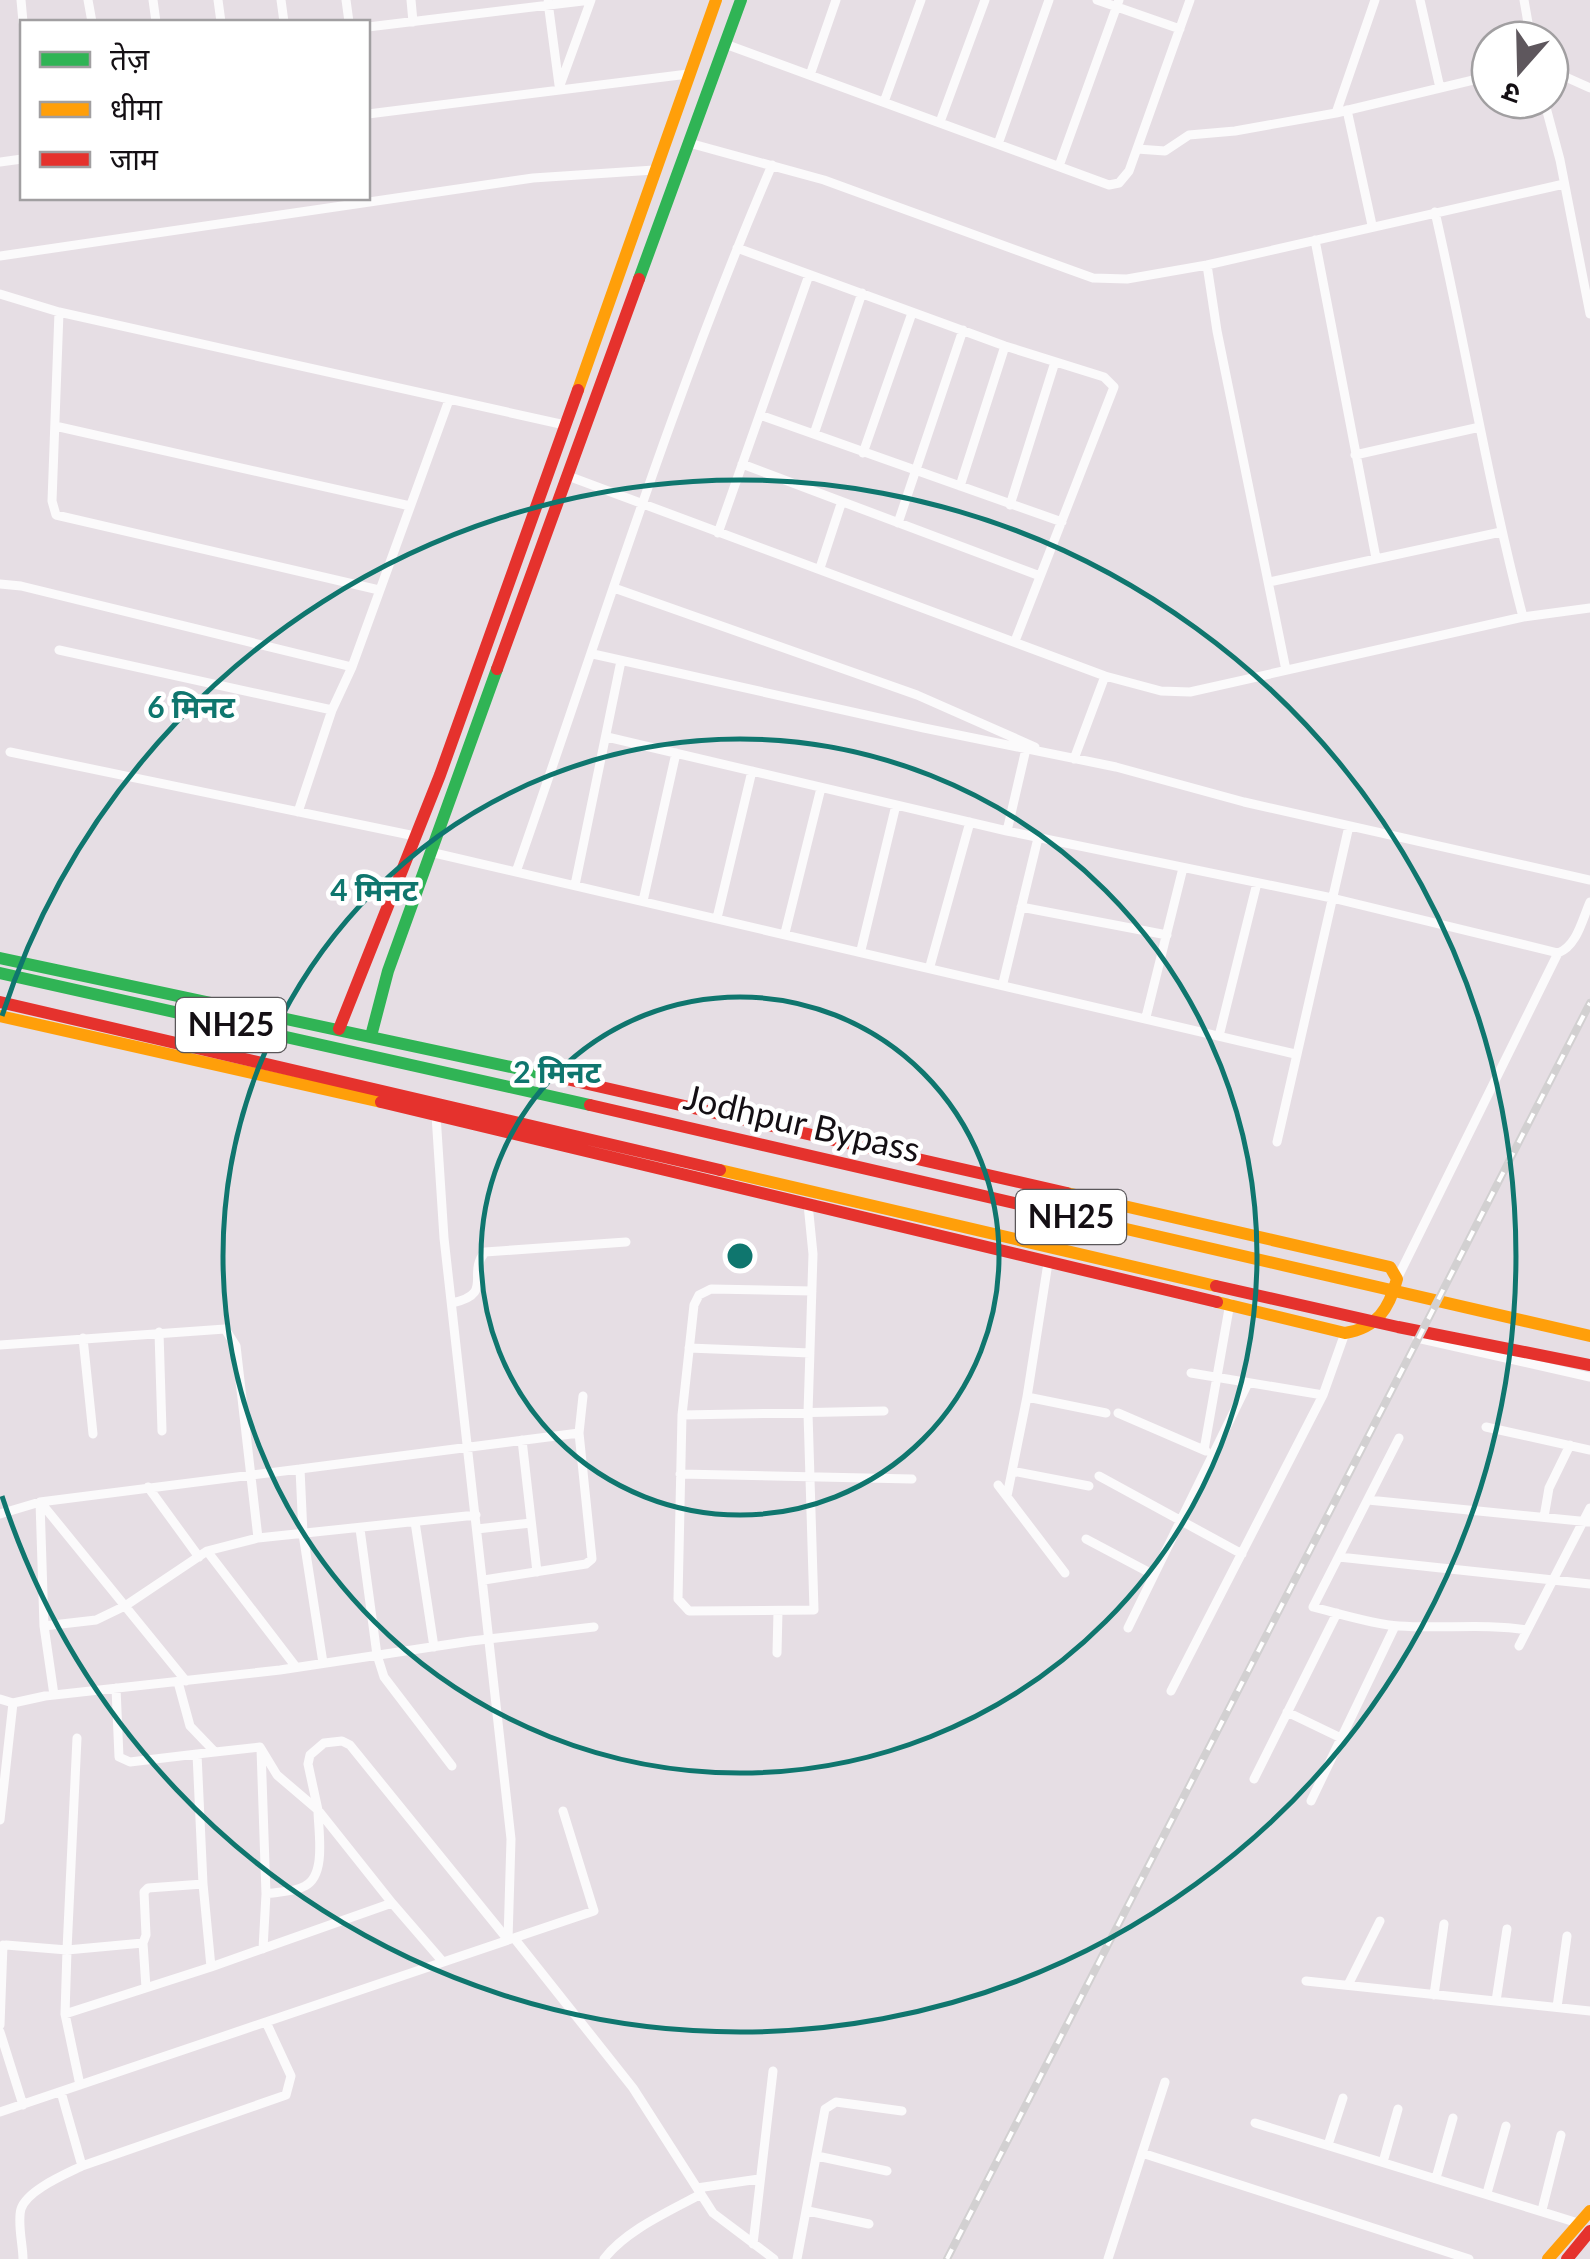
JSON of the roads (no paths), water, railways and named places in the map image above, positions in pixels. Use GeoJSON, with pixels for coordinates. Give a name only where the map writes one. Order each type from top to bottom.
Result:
{"type":"FeatureCollection","features":[{"type":"Feature","properties":{"kind":"main road"},"geometry":{"type":"LineString","coordinates":[[340,1029],[416,836],[716,0]]}},
{"type":"Feature","properties":{"kind":"main road"},"geometry":{"type":"LineString","coordinates":[[370,1036],[388,971],[430,852],[741,0]]}},
{"type":"Feature","properties":{"kind":"main road"},"geometry":{"type":"LineString","coordinates":[[0,958],[340,1029],[1346,1256],[1390,1267],[1397,1279],[1382,1316],[1371,1328],[1345,1333],[436,1115],[0,1016]]}},
{"type":"Feature","properties":{"kind":"main road","name":"Jodhpur Bypass"},"geometry":{"type":"LineString","coordinates":[[0,973],[1590,1336]]}},
{"type":"Feature","properties":{"kind":"main road"},"geometry":{"type":"LineString","coordinates":[[0,1002],[1128,1266],[1398,1327],[1590,1365]]}},
{"type":"Feature","properties":{"kind":"main road"},"geometry":{"type":"LineString","coordinates":[[1567,2259],[1584,2247],[1584,2227],[1590,2211]]}},
{"type":"Feature","properties":{"kind":"main road"},"geometry":{"type":"LineString","coordinates":[[1548,2259],[1584,2227]]}},
{"type":"Feature","properties":{"kind":"street"},"geometry":{"type":"LineString","coordinates":[[411,0],[414,22]]}},
{"type":"Feature","properties":{"kind":"street"},"geometry":{"type":"LineString","coordinates":[[474,0],[476,14]]}},
{"type":"Feature","properties":{"kind":"street"},"geometry":{"type":"LineString","coordinates":[[370,27],[548,2],[591,0],[559,88]]}},
{"type":"Feature","properties":{"kind":"street"},"geometry":{"type":"LineString","coordinates":[[810,75],[836,0]]}},
{"type":"Feature","properties":{"kind":"street"},"geometry":{"type":"LineString","coordinates":[[884,102],[921,0]]}},
{"type":"Feature","properties":{"kind":"street"},"geometry":{"type":"LineString","coordinates":[[940,122],[984,0]]}},
{"type":"Feature","properties":{"kind":"street"},"geometry":{"type":"LineString","coordinates":[[998,144],[1049,0]]}},
{"type":"Feature","properties":{"kind":"street"},"geometry":{"type":"LineString","coordinates":[[1097,0],[1117,4],[1180,30]]}},
{"type":"Feature","properties":{"kind":"street"},"geometry":{"type":"LineString","coordinates":[[725,44],[1109,184],[1118,183],[1129,172],[1190,0]]}},
{"type":"Feature","properties":{"kind":"street"},"geometry":{"type":"LineString","coordinates":[[1372,225],[1342,111],[1375,0]]}},
{"type":"Feature","properties":{"kind":"street"},"geometry":{"type":"LineString","coordinates":[[1420,0],[1440,88]]}},
{"type":"Feature","properties":{"kind":"street"},"geometry":{"type":"LineString","coordinates":[[548,2],[559,88]]}},
{"type":"Feature","properties":{"kind":"street"},"geometry":{"type":"LineString","coordinates":[[1059,166],[1117,4]]}},
{"type":"Feature","properties":{"kind":"street"},"geometry":{"type":"LineString","coordinates":[[370,114],[688,74]]}},
{"type":"Feature","properties":{"kind":"street"},"geometry":{"type":"LineString","coordinates":[[1137,149],[1164,151],[1190,135],[1235,131],[1342,111],[1470,81]]}},
{"type":"Feature","properties":{"kind":"street"},"geometry":{"type":"LineString","coordinates":[[1549,120],[1590,314]]}},
{"type":"Feature","properties":{"kind":"street"},"geometry":{"type":"LineString","coordinates":[[689,143],[824,180],[1093,278],[1127,279],[1207,264],[1564,184]]}},
{"type":"Feature","properties":{"kind":"street"},"geometry":{"type":"LineString","coordinates":[[516,872],[644,502],[737,248],[772,165]]}},
{"type":"Feature","properties":{"kind":"street"},"geometry":{"type":"LineString","coordinates":[[0,256],[533,178],[654,170]]}},
{"type":"Feature","properties":{"kind":"street"},"geometry":{"type":"LineString","coordinates":[[1435,212],[1501,532],[1524,618]]}},
{"type":"Feature","properties":{"kind":"street"},"geometry":{"type":"LineString","coordinates":[[1315,240],[1376,558]]}},
{"type":"Feature","properties":{"kind":"street"},"geometry":{"type":"LineString","coordinates":[[737,248],[1005,346],[1104,376],[1114,386],[1015,641]]}},
{"type":"Feature","properties":{"kind":"street"},"geometry":{"type":"LineString","coordinates":[[1207,264],[1217,332],[1286,670]]}},
{"type":"Feature","properties":{"kind":"street"},"geometry":{"type":"LineString","coordinates":[[718,533],[810,276]]}},
{"type":"Feature","properties":{"kind":"street"},"geometry":{"type":"LineString","coordinates":[[0,294],[59,312],[565,424]]}},
{"type":"Feature","properties":{"kind":"street"},"geometry":{"type":"LineString","coordinates":[[814,434],[862,294]]}},
{"type":"Feature","properties":{"kind":"street"},"geometry":{"type":"LineString","coordinates":[[59,312],[52,502],[56,515],[379,590]]}},
{"type":"Feature","properties":{"kind":"street"},"geometry":{"type":"LineString","coordinates":[[863,453],[912,312]]}},
{"type":"Feature","properties":{"kind":"street"},"geometry":{"type":"LineString","coordinates":[[898,523],[963,330]]}},
{"type":"Feature","properties":{"kind":"street"},"geometry":{"type":"LineString","coordinates":[[960,486],[1005,346]]}},
{"type":"Feature","properties":{"kind":"street"},"geometry":{"type":"LineString","coordinates":[[1010,505],[1054,362]]}},
{"type":"Feature","properties":{"kind":"street"},"geometry":{"type":"LineString","coordinates":[[298,812],[332,710],[352,667],[449,400]]}},
{"type":"Feature","properties":{"kind":"street"},"geometry":{"type":"LineString","coordinates":[[760,415],[1062,522]]}},
{"type":"Feature","properties":{"kind":"street"},"geometry":{"type":"LineString","coordinates":[[55,426],[410,506]]}},
{"type":"Feature","properties":{"kind":"street"},"geometry":{"type":"LineString","coordinates":[[1356,455],[1480,427]]}},
{"type":"Feature","properties":{"kind":"street"},"geometry":{"type":"LineString","coordinates":[[742,464],[1040,576]]}},
{"type":"Feature","properties":{"kind":"street"},"geometry":{"type":"LineString","coordinates":[[568,476],[1105,676],[1161,692],[1190,692],[1524,618],[1590,608]]}},
{"type":"Feature","properties":{"kind":"street"},"geometry":{"type":"LineString","coordinates":[[820,568],[841,504]]}},
{"type":"Feature","properties":{"kind":"street"},"geometry":{"type":"LineString","coordinates":[[1269,582],[1501,532]]}},
{"type":"Feature","properties":{"kind":"street"},"geometry":{"type":"LineString","coordinates":[[0,584],[22,586],[352,667]]}},
{"type":"Feature","properties":{"kind":"street"},"geometry":{"type":"LineString","coordinates":[[614,588],[917,696],[1051,754]]}},
{"type":"Feature","properties":{"kind":"street"},"geometry":{"type":"LineString","coordinates":[[59,650],[332,710]]}},
{"type":"Feature","properties":{"kind":"street"},"geometry":{"type":"LineString","coordinates":[[592,654],[1074,759],[1590,880]]}},
{"type":"Feature","properties":{"kind":"street"},"geometry":{"type":"LineString","coordinates":[[575,885],[621,660]]}},
{"type":"Feature","properties":{"kind":"street"},"geometry":{"type":"LineString","coordinates":[[1074,759],[1105,676]]}},
{"type":"Feature","properties":{"kind":"street"},"geometry":{"type":"LineString","coordinates":[[607,737],[1007,831],[1332,898],[1558,952],[1567,950],[1590,902]]}},
{"type":"Feature","properties":{"kind":"street"},"geometry":{"type":"LineString","coordinates":[[1007,831],[1026,749]]}},
{"type":"Feature","properties":{"kind":"street"},"geometry":{"type":"LineString","coordinates":[[10,752],[416,836]]}},
{"type":"Feature","properties":{"kind":"street"},"geometry":{"type":"LineString","coordinates":[[643,900],[676,754]]}},
{"type":"Feature","properties":{"kind":"street"},"geometry":{"type":"LineString","coordinates":[[716,918],[752,772]]}},
{"type":"Feature","properties":{"kind":"street"},"geometry":{"type":"LineString","coordinates":[[785,933],[822,788]]}},
{"type":"Feature","properties":{"kind":"street"},"geometry":{"type":"LineString","coordinates":[[860,950],[896,805]]}},
{"type":"Feature","properties":{"kind":"street"},"geometry":{"type":"LineString","coordinates":[[930,966],[970,822]]}},
{"type":"Feature","properties":{"kind":"street"},"geometry":{"type":"LineString","coordinates":[[1277,1142],[1349,826]]}},
{"type":"Feature","properties":{"kind":"street"},"geometry":{"type":"LineString","coordinates":[[1003,983],[1038,838]]}},
{"type":"Feature","properties":{"kind":"street"},"geometry":{"type":"LineString","coordinates":[[430,852],[1295,1054]]}},
{"type":"Feature","properties":{"kind":"street"},"geometry":{"type":"LineString","coordinates":[[1146,1017],[1183,868]]}},
{"type":"Feature","properties":{"kind":"street"},"geometry":{"type":"LineString","coordinates":[[1219,1036],[1257,883]]}},
{"type":"Feature","properties":{"kind":"street"},"geometry":{"type":"LineString","coordinates":[[1021,907],[1166,935]]}},
{"type":"Feature","properties":{"kind":"street"},"geometry":{"type":"LineString","coordinates":[[1397,1279],[1558,952]]}},
{"type":"Feature","properties":{"kind":"street"},"geometry":{"type":"LineString","coordinates":[[436,1115],[452,1302],[511,1839],[511,1939]]}},
{"type":"Feature","properties":{"kind":"street"},"geometry":{"type":"LineString","coordinates":[[808,1204],[813,1254],[812,1291],[808,1413],[814,1610],[696,1612],[682,1606],[678,1599],[682,1415],[694,1305],[705,1290],[812,1291]]}},
{"type":"Feature","properties":{"kind":"street"},"geometry":{"type":"LineString","coordinates":[[452,1302],[476,1291],[479,1258],[485,1252],[626,1242]]}},
{"type":"Feature","properties":{"kind":"street"},"geometry":{"type":"LineString","coordinates":[[1006,1496],[1048,1263]]}},
{"type":"Feature","properties":{"kind":"street"},"geometry":{"type":"LineString","coordinates":[[1208,1452],[1230,1303]]}},
{"type":"Feature","properties":{"kind":"street"},"geometry":{"type":"LineString","coordinates":[[1371,1328],[1590,1376]]}},
{"type":"Feature","properties":{"kind":"street"},"geometry":{"type":"LineString","coordinates":[[0,1344],[225,1329],[236,1346],[258,1538]]}},
{"type":"Feature","properties":{"kind":"street"},"geometry":{"type":"LineString","coordinates":[[158,1332],[162,1431]]}},
{"type":"Feature","properties":{"kind":"street"},"geometry":{"type":"LineString","coordinates":[[1172,1691],[1323,1396],[1345,1333]]}},
{"type":"Feature","properties":{"kind":"street"},"geometry":{"type":"LineString","coordinates":[[83,1338],[93,1434]]}},
{"type":"Feature","properties":{"kind":"street"},"geometry":{"type":"LineString","coordinates":[[689,1348],[810,1352]]}},
{"type":"Feature","properties":{"kind":"street"},"geometry":{"type":"LineString","coordinates":[[1191,1374],[1323,1396]]}},
{"type":"Feature","properties":{"kind":"street"},"geometry":{"type":"LineString","coordinates":[[1128,1628],[1208,1452],[1248,1383]]}},
{"type":"Feature","properties":{"kind":"street"},"geometry":{"type":"LineString","coordinates":[[484,1580],[586,1564],[592,1559],[578,1433],[582,1396]]}},
{"type":"Feature","properties":{"kind":"street"},"geometry":{"type":"LineString","coordinates":[[1027,1396],[1106,1413]]}},
{"type":"Feature","properties":{"kind":"street"},"geometry":{"type":"LineString","coordinates":[[682,1415],[884,1411]]}},
{"type":"Feature","properties":{"kind":"street"},"geometry":{"type":"LineString","coordinates":[[1118,1413],[1208,1452]]}},
{"type":"Feature","properties":{"kind":"street"},"geometry":{"type":"LineString","coordinates":[[1486,1427],[1590,1450]]}},
{"type":"Feature","properties":{"kind":"street"},"geometry":{"type":"LineString","coordinates":[[0,1514],[40,1502],[578,1433]]}},
{"type":"Feature","properties":{"kind":"street"},"geometry":{"type":"LineString","coordinates":[[1400,1438],[1313,1607],[1395,1626],[1495,1625],[1527,1630]]}},
{"type":"Feature","properties":{"kind":"street"},"geometry":{"type":"LineString","coordinates":[[522,1440],[537,1572]]}},
{"type":"Feature","properties":{"kind":"street"},"geometry":{"type":"LineString","coordinates":[[1544,1517],[1548,1488],[1570,1445]]}},
{"type":"Feature","properties":{"kind":"street"},"geometry":{"type":"LineString","coordinates":[[300,1469],[303,1534],[323,1664]]}},
{"type":"Feature","properties":{"kind":"street"},"geometry":{"type":"LineString","coordinates":[[1012,1471],[1089,1486]]}},
{"type":"Feature","properties":{"kind":"street"},"geometry":{"type":"LineString","coordinates":[[680,1474],[912,1479]]}},
{"type":"Feature","properties":{"kind":"street"},"geometry":{"type":"LineString","coordinates":[[1099,1476],[1242,1554]]}},
{"type":"Feature","properties":{"kind":"street"},"geometry":{"type":"LineString","coordinates":[[998,1485],[1066,1572]]}},
{"type":"Feature","properties":{"kind":"street"},"geometry":{"type":"LineString","coordinates":[[148,1488],[296,1668]]}},
{"type":"Feature","properties":{"kind":"street"},"geometry":{"type":"LineString","coordinates":[[1368,1500],[1587,1522]]}},
{"type":"Feature","properties":{"kind":"street"},"geometry":{"type":"LineString","coordinates":[[40,1502],[182,1681],[190,1726],[214,1751]]}},
{"type":"Feature","properties":{"kind":"street"},"geometry":{"type":"LineString","coordinates":[[40,1502],[44,1626],[54,1696]]}},
{"type":"Feature","properties":{"kind":"street"},"geometry":{"type":"LineString","coordinates":[[1518,1646],[1587,1522],[1590,1508]]}},
{"type":"Feature","properties":{"kind":"street"},"geometry":{"type":"LineString","coordinates":[[44,1626],[96,1620],[125,1606],[203,1554],[258,1538],[476,1515]]}},
{"type":"Feature","properties":{"kind":"street"},"geometry":{"type":"LineString","coordinates":[[415,1522],[434,1646]]}},
{"type":"Feature","properties":{"kind":"street"},"geometry":{"type":"LineString","coordinates":[[477,1529],[532,1523]]}},
{"type":"Feature","properties":{"kind":"street"},"geometry":{"type":"LineString","coordinates":[[360,1528],[377,1655],[394,1693],[452,1766]]}},
{"type":"Feature","properties":{"kind":"street"},"geometry":{"type":"LineString","coordinates":[[1086,1538],[1154,1575]]}},
{"type":"Feature","properties":{"kind":"street"},"geometry":{"type":"LineString","coordinates":[[1340,1556],[1590,1584]]}},
{"type":"Feature","properties":{"kind":"street"},"geometry":{"type":"LineString","coordinates":[[777,1653],[778,1611]]}},
{"type":"Feature","properties":{"kind":"street"},"geometry":{"type":"LineString","coordinates":[[1254,1779],[1337,1612]]}},
{"type":"Feature","properties":{"kind":"street"},"geometry":{"type":"LineString","coordinates":[[1311,1801],[1395,1626]]}},
{"type":"Feature","properties":{"kind":"street"},"geometry":{"type":"LineString","coordinates":[[0,1699],[13,1703],[594,1627]]}},
{"type":"Feature","properties":{"kind":"street"},"geometry":{"type":"LineString","coordinates":[[116,1688],[119,1758],[130,1762],[260,1746]]}},
{"type":"Feature","properties":{"kind":"street"},"geometry":{"type":"LineString","coordinates":[[0,1820],[13,1703]]}},
{"type":"Feature","properties":{"kind":"street"},"geometry":{"type":"LineString","coordinates":[[1287,1712],[1341,1738]]}},
{"type":"Feature","properties":{"kind":"street"},"geometry":{"type":"LineString","coordinates":[[77,1738],[65,2014],[80,2085]]}},
{"type":"Feature","properties":{"kind":"street"},"geometry":{"type":"LineString","coordinates":[[266,1894],[307,1886],[315,1876],[318,1810],[308,1764],[310,1755],[324,1743],[342,1741],[350,1745],[632,2088],[713,2213],[774,2259]]}},
{"type":"Feature","properties":{"kind":"street"},"geometry":{"type":"LineString","coordinates":[[260,1746],[277,1775],[318,1810],[443,1962]]}},
{"type":"Feature","properties":{"kind":"street"},"geometry":{"type":"LineString","coordinates":[[260,1746],[266,1894],[263,1948]]}},
{"type":"Feature","properties":{"kind":"street"},"geometry":{"type":"LineString","coordinates":[[198,1754],[210,1967]]}},
{"type":"Feature","properties":{"kind":"street"},"geometry":{"type":"LineString","coordinates":[[0,2112],[594,1911],[563,1811]]}},
{"type":"Feature","properties":{"kind":"street"},"geometry":{"type":"LineString","coordinates":[[146,1988],[144,1892],[148,1888],[203,1884]]}},
{"type":"Feature","properties":{"kind":"street"},"geometry":{"type":"LineString","coordinates":[[65,2014],[392,1903]]}},
{"type":"Feature","properties":{"kind":"street"},"geometry":{"type":"LineString","coordinates":[[1348,1986],[1380,1921]]}},
{"type":"Feature","properties":{"kind":"street"},"geometry":{"type":"LineString","coordinates":[[1434,1994],[1444,1924]]}},
{"type":"Feature","properties":{"kind":"street"},"geometry":{"type":"LineString","coordinates":[[1496,2001],[1507,1929]]}},
{"type":"Feature","properties":{"kind":"street"},"geometry":{"type":"LineString","coordinates":[[1556,2008],[1567,1936]]}},
{"type":"Feature","properties":{"kind":"street"},"geometry":{"type":"LineString","coordinates":[[23,2104],[0,2029],[3,1945],[67,1950],[143,1944]]}},
{"type":"Feature","properties":{"kind":"street"},"geometry":{"type":"LineString","coordinates":[[1306,1981],[1590,2011]]}},
{"type":"Feature","properties":{"kind":"street"},"geometry":{"type":"LineString","coordinates":[[23,2259],[24,2203],[50,2181],[82,2166],[286,2095],[291,2076],[266,2022]]}},
{"type":"Feature","properties":{"kind":"street"},"geometry":{"type":"LineString","coordinates":[[752,2244],[773,2072]]}},
{"type":"Feature","properties":{"kind":"street"},"geometry":{"type":"LineString","coordinates":[[1108,2259],[1164,2082]]}},
{"type":"Feature","properties":{"kind":"street"},"geometry":{"type":"LineString","coordinates":[[61,2092],[82,2166]]}},
{"type":"Feature","properties":{"kind":"street"},"geometry":{"type":"LineString","coordinates":[[1328,2145],[1343,2098]]}},
{"type":"Feature","properties":{"kind":"street"},"geometry":{"type":"LineString","coordinates":[[797,2259],[825,2110],[830,2104],[902,2112]]}},
{"type":"Feature","properties":{"kind":"street"},"geometry":{"type":"LineString","coordinates":[[1383,2162],[1398,2110]]}},
{"type":"Feature","properties":{"kind":"street"},"geometry":{"type":"LineString","coordinates":[[1436,2178],[1453,2118]]}},
{"type":"Feature","properties":{"kind":"street"},"geometry":{"type":"LineString","coordinates":[[1255,2123],[1542,2210],[1584,2227]]}},
{"type":"Feature","properties":{"kind":"street"},"geometry":{"type":"LineString","coordinates":[[1487,2193],[1506,2126]]}},
{"type":"Feature","properties":{"kind":"street"},"geometry":{"type":"LineString","coordinates":[[1542,2210],[1560,2135]]}},
{"type":"Feature","properties":{"kind":"street"},"geometry":{"type":"LineString","coordinates":[[1142,2154],[1469,2259]]}},
{"type":"Feature","properties":{"kind":"street"},"geometry":{"type":"LineString","coordinates":[[817,2156],[887,2171]]}},
{"type":"Feature","properties":{"kind":"street"},"geometry":{"type":"LineString","coordinates":[[604,2259],[699,2191],[759,2179]]}},
{"type":"Feature","properties":{"kind":"street"},"geometry":{"type":"LineString","coordinates":[[808,2210],[870,2224]]}},
{"type":"Feature","properties":{"kind":"railway"},"geometry":{"type":"LineString","coordinates":[[947,2259],[1590,1003]]}}]}
